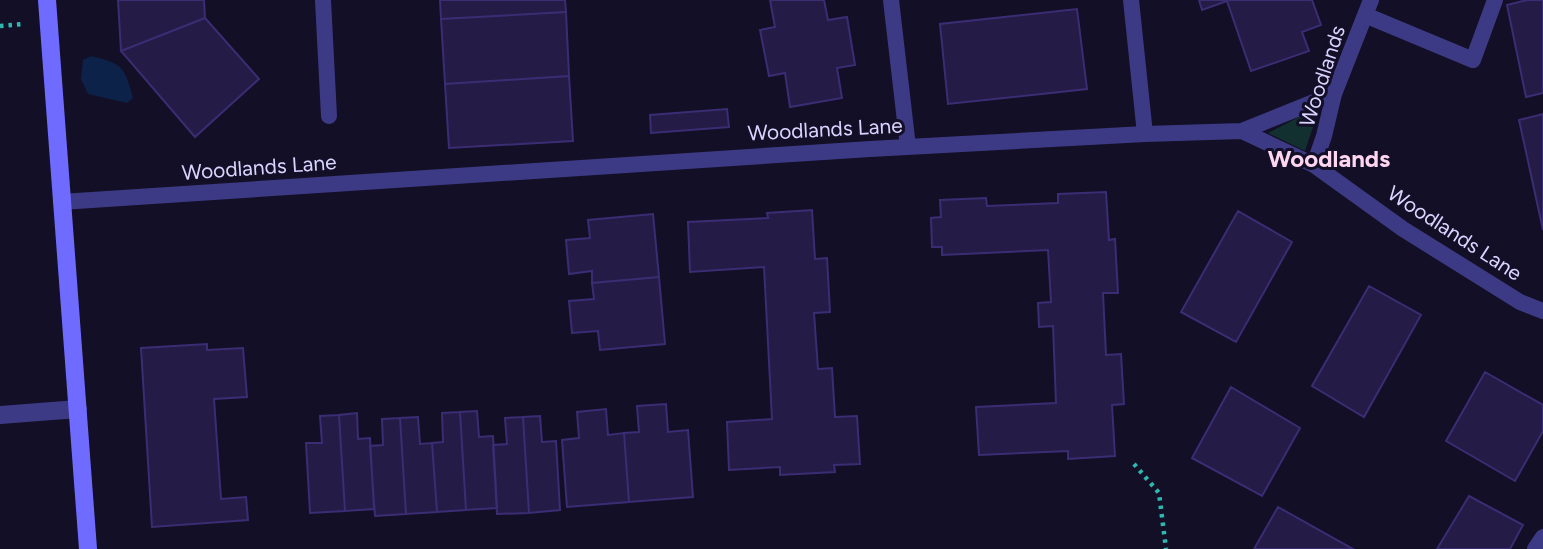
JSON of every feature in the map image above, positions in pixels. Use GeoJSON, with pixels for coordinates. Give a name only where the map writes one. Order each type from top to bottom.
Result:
{"type":"FeatureCollection","features":[{"type":"Feature","properties":{"kind":"street"},"geometry":{"type":"LineString","coordinates":[[47,0],[88,549]]}},
{"type":"Feature","properties":{"kind":"street"},"geometry":{"type":"LineString","coordinates":[[0,415],[78,409]]}},
{"type":"Feature","properties":{"kind":"lane"},"geometry":{"type":"LineString","coordinates":[[323,0],[329,116]]}},
{"type":"Feature","properties":{"kind":"lane"},"geometry":{"type":"LineString","coordinates":[[891,0],[908,147]]}},
{"type":"Feature","properties":{"kind":"lane"},"geometry":{"type":"LineString","coordinates":[[1132,0],[1145,134]]}},
{"type":"Feature","properties":{"kind":"lane"},"geometry":{"type":"LineString","coordinates":[[1368,7],[1473,60],[1495,0]]}},
{"type":"Feature","properties":{"kind":"lane","name":"Woodlands"},"geometry":{"type":"LineString","coordinates":[[1314,164],[1334,94],[1368,7]]}},
{"type":"Feature","properties":{"kind":"lane"},"geometry":{"type":"LineString","coordinates":[[1242,131],[1334,94]]}},
{"type":"Feature","properties":{"kind":"lane","name":"Woodlands Lane"},"geometry":{"type":"LineString","coordinates":[[61,202],[908,147],[1242,131],[1314,164],[1403,229],[1520,302],[1543,311]]}},
{"type":"Feature","properties":{"kind":"lane"},"geometry":{"type":"LineString","coordinates":[[1535,549],[1543,537]]}},
{"type":"Feature","properties":{"kind":"path"},"geometry":{"type":"LineString","coordinates":[[1134,464],[1159,493],[1166,549]]}},
{"type":"Feature","properties":{"kind":"green space"},"geometry":{"type":"Polygon","coordinates":[[[1320,106],[1305,151],[1268,133],[1320,106]]]}},
{"type":"Feature","properties":{"kind":"water"},"geometry":{"type":"Polygon","coordinates":[[[91,56],[110,61],[121,68],[133,98],[127,103],[88,94],[81,79],[83,60],[91,56]]]}},
{"type":"Feature","properties":{"kind":"building"},"geometry":{"type":"Polygon","coordinates":[[[118,0],[204,0],[205,18],[121,51],[118,0]]]}},
{"type":"Feature","properties":{"kind":"building"},"geometry":{"type":"Polygon","coordinates":[[[440,0],[565,0],[566,12],[441,19],[440,0]]]}},
{"type":"Feature","properties":{"kind":"building"},"geometry":{"type":"Polygon","coordinates":[[[770,0],[824,0],[828,20],[847,17],[855,65],[837,68],[842,98],[790,107],[785,73],[769,76],[760,30],[775,27],[770,0]]]}},
{"type":"Feature","properties":{"kind":"building"},"geometry":{"type":"Polygon","coordinates":[[[1199,0],[1312,0],[1321,25],[1302,32],[1309,51],[1251,71],[1227,1],[1202,10],[1199,0]]]}},
{"type":"Feature","properties":{"kind":"building"},"geometry":{"type":"Polygon","coordinates":[[[1527,0],[1543,0],[1543,93],[1526,97],[1507,5],[1527,0]]]}},
{"type":"Feature","properties":{"kind":"building"},"geometry":{"type":"Polygon","coordinates":[[[1077,9],[1087,89],[948,104],[940,24],[1077,9]]]}},
{"type":"Feature","properties":{"kind":"building"},"geometry":{"type":"Polygon","coordinates":[[[566,12],[569,76],[445,84],[441,19],[566,12]]]}},
{"type":"Feature","properties":{"kind":"building"},"geometry":{"type":"Polygon","coordinates":[[[205,18],[259,79],[195,137],[121,51],[205,18]]]}},
{"type":"Feature","properties":{"kind":"building"},"geometry":{"type":"Polygon","coordinates":[[[569,76],[573,141],[449,148],[445,84],[569,76]]]}},
{"type":"Feature","properties":{"kind":"building"},"geometry":{"type":"Polygon","coordinates":[[[727,109],[729,127],[651,133],[650,115],[727,109]]]}},
{"type":"Feature","properties":{"kind":"building"},"geometry":{"type":"Polygon","coordinates":[[[1543,114],[1543,230],[1519,120],[1543,114]]]}},
{"type":"Feature","properties":{"kind":"building"},"geometry":{"type":"Polygon","coordinates":[[[1106,192],[1109,240],[1115,239],[1118,293],[1103,293],[1106,355],[1121,354],[1124,404],[1112,405],[1115,456],[1068,459],[1068,451],[979,455],[976,407],[1056,403],[1053,326],[1039,327],[1038,303],[1051,302],[1048,250],[942,255],[942,247],[932,247],[931,218],[941,217],[940,200],[986,198],[987,206],[1058,203],[1058,194],[1106,192]]]}},
{"type":"Feature","properties":{"kind":"building"},"geometry":{"type":"Polygon","coordinates":[[[812,210],[815,259],[827,258],[830,312],[814,313],[818,369],[832,368],[835,417],[857,416],[860,464],[834,465],[835,472],[780,475],[780,467],[729,470],[727,422],[772,419],[764,267],[690,272],[688,222],[768,218],[767,213],[812,210]]]}},
{"type":"Feature","properties":{"kind":"building"},"geometry":{"type":"Polygon","coordinates":[[[1238,211],[1292,242],[1236,342],[1181,312],[1238,211]]]}},
{"type":"Feature","properties":{"kind":"building"},"geometry":{"type":"Polygon","coordinates":[[[653,214],[659,277],[592,283],[592,271],[569,274],[566,240],[590,238],[588,220],[653,214]]]}},
{"type":"Feature","properties":{"kind":"building"},"geometry":{"type":"Polygon","coordinates":[[[659,277],[665,344],[600,350],[598,331],[572,333],[569,301],[594,299],[592,283],[659,277]]]}},
{"type":"Feature","properties":{"kind":"building"},"geometry":{"type":"Polygon","coordinates":[[[1369,286],[1421,315],[1364,417],[1312,386],[1369,286]]]}},
{"type":"Feature","properties":{"kind":"building"},"geometry":{"type":"Polygon","coordinates":[[[207,344],[207,350],[243,348],[247,397],[214,399],[221,499],[246,497],[248,520],[152,527],[141,348],[207,344]]]}},
{"type":"Feature","properties":{"kind":"building"},"geometry":{"type":"Polygon","coordinates":[[[1485,372],[1543,405],[1543,431],[1515,481],[1446,441],[1485,372]]]}},
{"type":"Feature","properties":{"kind":"building"},"geometry":{"type":"Polygon","coordinates":[[[1231,387],[1300,428],[1262,496],[1192,458],[1231,387]]]}},
{"type":"Feature","properties":{"kind":"building"},"geometry":{"type":"Polygon","coordinates":[[[666,404],[668,432],[688,430],[693,497],[629,502],[624,433],[639,432],[637,406],[666,404]]]}},
{"type":"Feature","properties":{"kind":"building"},"geometry":{"type":"Polygon","coordinates":[[[606,409],[608,435],[624,433],[629,502],[567,507],[562,440],[579,438],[577,412],[606,409]]]}},
{"type":"Feature","properties":{"kind":"building"},"geometry":{"type":"Polygon","coordinates":[[[477,411],[479,437],[493,436],[497,508],[466,510],[460,412],[477,411]]]}},
{"type":"Feature","properties":{"kind":"building"},"geometry":{"type":"Polygon","coordinates":[[[460,412],[466,510],[437,512],[432,443],[443,442],[442,413],[460,412]]]}},
{"type":"Feature","properties":{"kind":"building"},"geometry":{"type":"Polygon","coordinates":[[[357,413],[358,439],[370,438],[374,509],[345,511],[339,415],[357,413]]]}},
{"type":"Feature","properties":{"kind":"building"},"geometry":{"type":"Polygon","coordinates":[[[339,415],[345,511],[310,513],[306,443],[322,443],[320,416],[339,415]]]}},
{"type":"Feature","properties":{"kind":"building"},"geometry":{"type":"Polygon","coordinates":[[[540,416],[542,442],[556,441],[560,510],[529,513],[523,417],[540,416]]]}},
{"type":"Feature","properties":{"kind":"building"},"geometry":{"type":"Polygon","coordinates":[[[418,417],[420,444],[432,443],[437,512],[406,514],[400,418],[418,417]]]}},
{"type":"Feature","properties":{"kind":"building"},"geometry":{"type":"Polygon","coordinates":[[[523,417],[529,513],[497,514],[493,445],[507,444],[505,418],[523,417]]]}},
{"type":"Feature","properties":{"kind":"building"},"geometry":{"type":"Polygon","coordinates":[[[400,418],[406,514],[375,516],[370,446],[383,445],[382,419],[400,418]]]}},
{"type":"Feature","properties":{"kind":"building"},"geometry":{"type":"Polygon","coordinates":[[[1469,496],[1523,525],[1510,549],[1437,549],[1469,496]]]}},
{"type":"Feature","properties":{"kind":"building"},"geometry":{"type":"Polygon","coordinates":[[[1278,507],[1353,549],[1254,549],[1278,507]]]}},
{"type":"Feature","properties":{"kind":"district","name":"Woodlands"},"geometry":{"type":"Point","coordinates":[1329,158]}}]}
